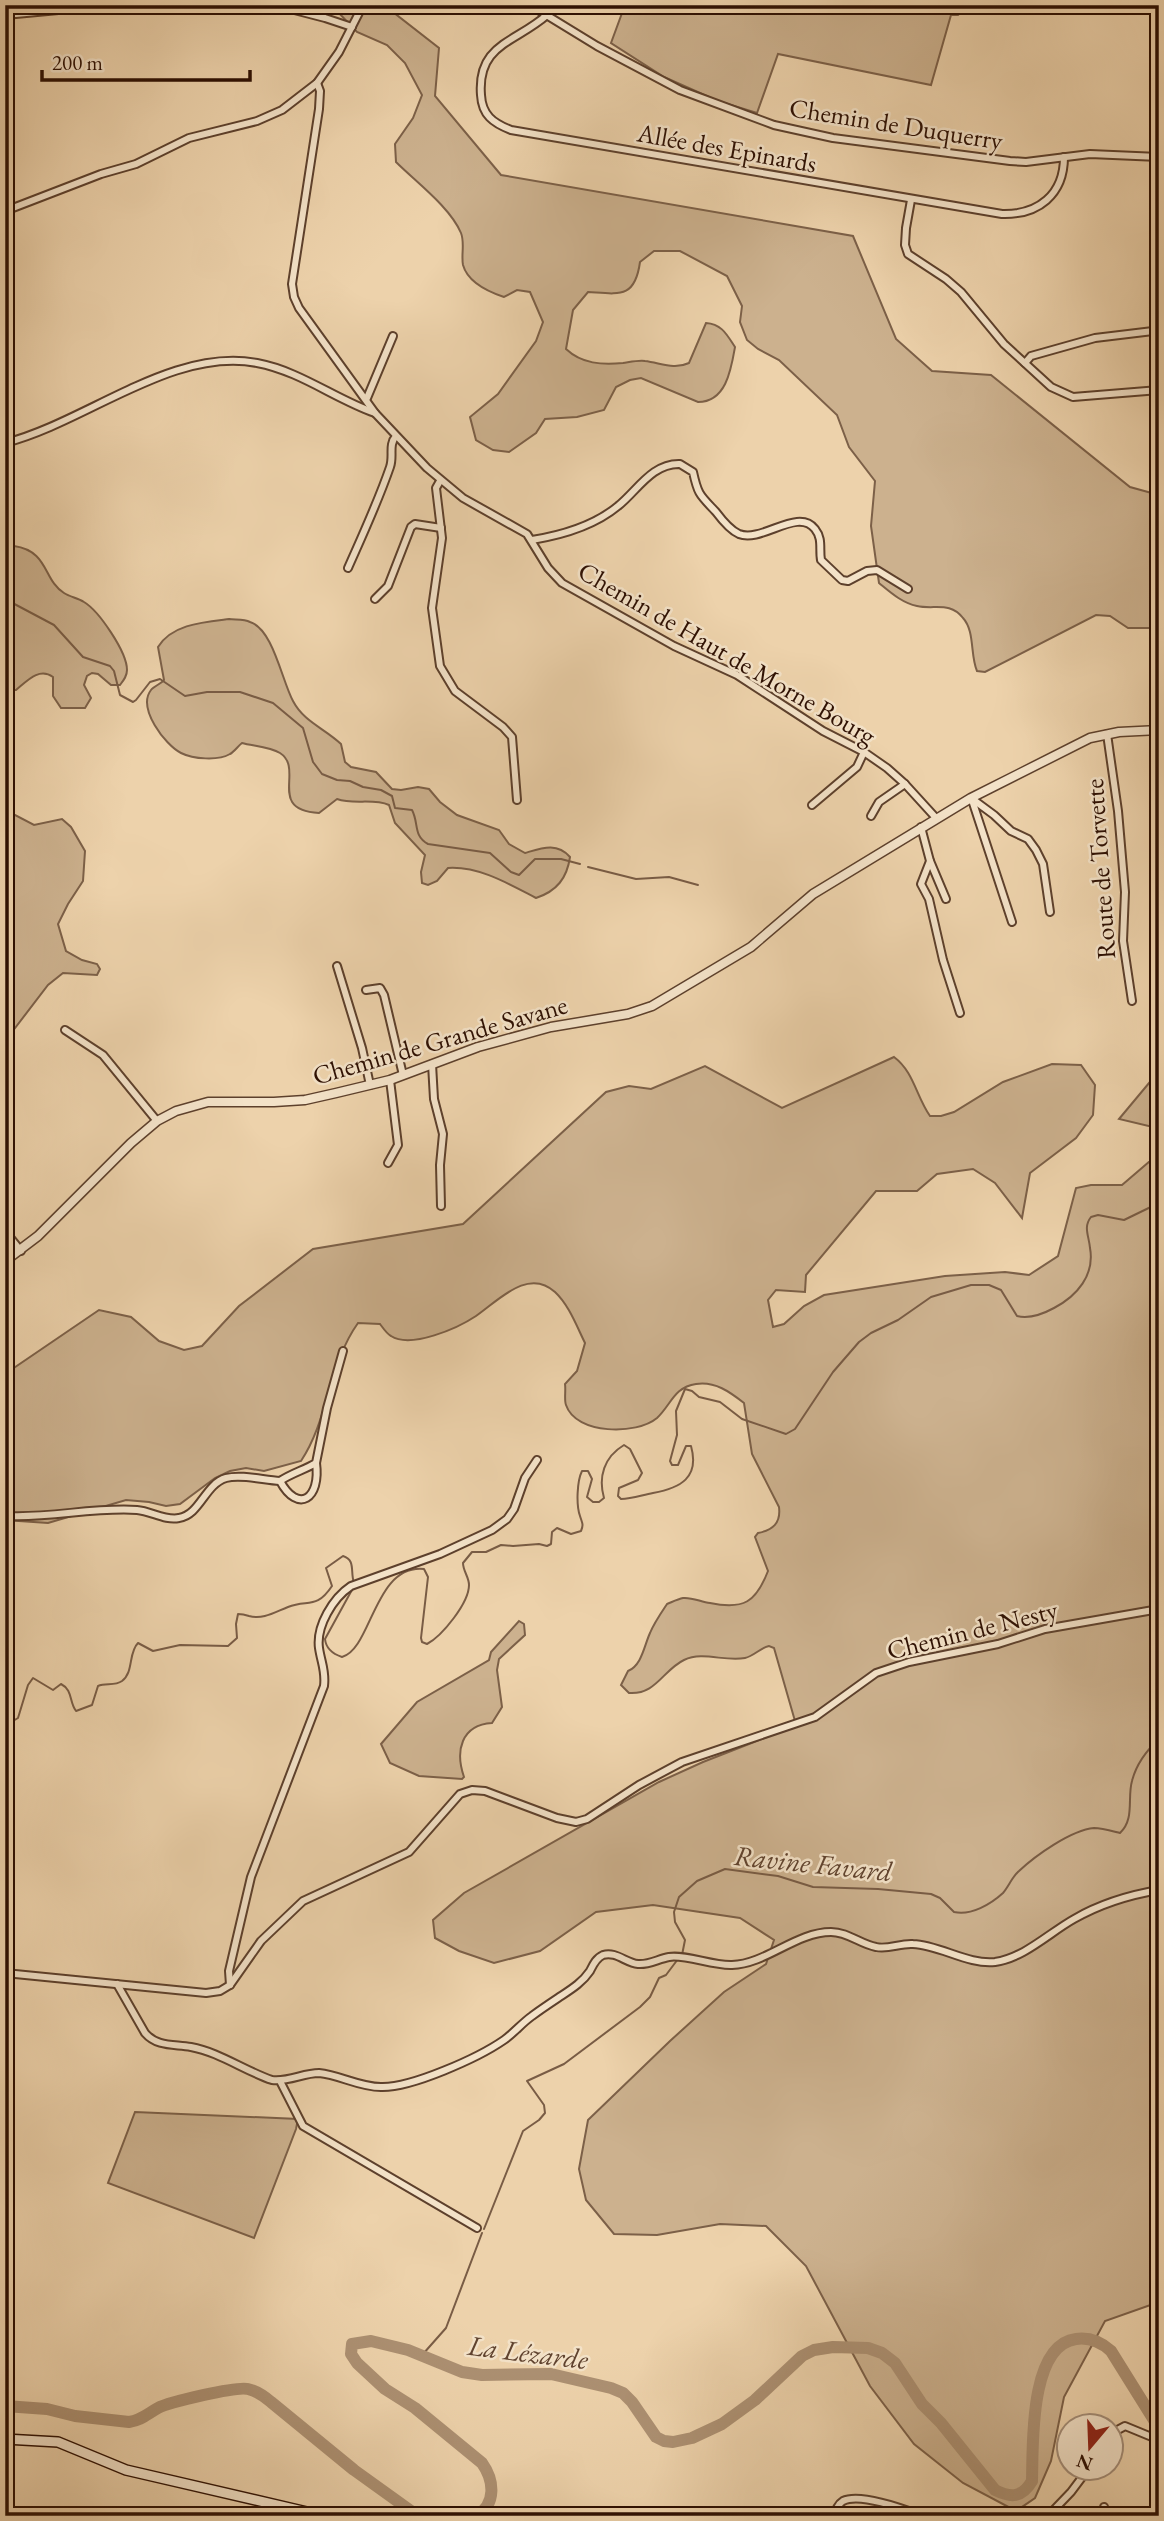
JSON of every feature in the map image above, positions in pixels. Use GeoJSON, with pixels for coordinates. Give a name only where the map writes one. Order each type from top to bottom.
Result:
{"type":"FeatureCollection","features":[{"type":"Feature","properties":{"kind":"main road"},"geometry":{"type":"LineString","coordinates":[[5,2439],[58,2442],[126,2470],[324,2516]]}},
{"type":"Feature","properties":{"kind":"street"},"geometry":{"type":"LineString","coordinates":[[5,15],[112,5]]}},
{"type":"Feature","properties":{"kind":"street"},"geometry":{"type":"LineString","coordinates":[[275,5],[352,27]]}},
{"type":"Feature","properties":{"kind":"street"},"geometry":{"type":"LineString","coordinates":[[5,212],[102,174],[136,164],[189,138],[257,121],[282,110],[317,83],[339,52],[363,5]]}},
{"type":"Feature","properties":{"kind":"street","name":"Chemin de Duquerry"},"geometry":{"type":"LineString","coordinates":[[530,5],[597,46],[680,90],[774,125],[833,138],[1010,161],[1026,162],[1090,154],[1159,157]]}},
{"type":"Feature","properties":{"kind":"street","name":"Allée des Epinards"},"geometry":{"type":"LineString","coordinates":[[547,15],[499,48],[484,63],[480,83],[481,101],[489,119],[511,130],[1002,214],[1020,214],[1034,210],[1045,202],[1060,180],[1064,157]]}},
{"type":"Feature","properties":{"kind":"street"},"geometry":{"type":"LineString","coordinates":[[317,83],[320,92],[319,108],[298,233],[293,297],[367,398],[375,413]]}},
{"type":"Feature","properties":{"kind":"street"},"geometry":{"type":"LineString","coordinates":[[911,200],[905,244],[908,254],[961,292],[1004,344],[1051,387],[1073,397],[1159,390]]}},
{"type":"Feature","properties":{"kind":"street"},"geometry":{"type":"LineString","coordinates":[[1025,363],[1031,356],[1095,338],[1153,331]]}},
{"type":"Feature","properties":{"kind":"street"},"geometry":{"type":"LineString","coordinates":[[367,398],[393,336]]}},
{"type":"Feature","properties":{"kind":"street"},"geometry":{"type":"LineString","coordinates":[[5,443],[41,432],[163,376],[212,362],[239,361],[275,368],[375,413]]}},
{"type":"Feature","properties":{"kind":"street","name":"Chemin de Haut de Morne Bourg"},"geometry":{"type":"LineString","coordinates":[[375,413],[440,481],[532,540],[548,568],[562,583],[674,646],[737,675],[823,731],[864,752],[905,784],[936,818]]}},
{"type":"Feature","properties":{"kind":"street"},"geometry":{"type":"LineString","coordinates":[[348,568],[363,530],[376,508],[390,466],[391,446],[396,436]]}},
{"type":"Feature","properties":{"kind":"street"},"geometry":{"type":"LineString","coordinates":[[532,540],[561,535],[585,526],[618,507],[645,479],[665,466],[680,464],[693,472],[699,496],[723,522],[738,533],[751,536],[793,523],[806,523],[814,527],[819,536],[821,560],[842,580],[848,581],[867,571],[877,570],[908,589]]}},
{"type":"Feature","properties":{"kind":"street"},"geometry":{"type":"LineString","coordinates":[[440,481],[436,488],[442,538],[432,608],[440,666],[456,691],[512,737],[517,800]]}},
{"type":"Feature","properties":{"kind":"street"},"geometry":{"type":"LineString","coordinates":[[375,599],[388,586],[411,527],[415,524],[441,528]]}},
{"type":"Feature","properties":{"kind":"street","name":"Chemin de Grande Savane"},"geometry":{"type":"LineString","coordinates":[[5,1261],[21,1251],[157,1121],[195,1104],[297,1101],[370,1085],[478,1046],[551,1027],[628,1014],[652,1006],[751,947],[813,894],[971,798],[1090,738],[1159,730]]}},
{"type":"Feature","properties":{"kind":"street","name":"Route de Torvette"},"geometry":{"type":"LineString","coordinates":[[1107,734],[1118,811],[1125,892],[1123,941],[1132,1002]]}},
{"type":"Feature","properties":{"kind":"street"},"geometry":{"type":"LineString","coordinates":[[812,805],[857,767],[864,752]]}},
{"type":"Feature","properties":{"kind":"street"},"geometry":{"type":"LineString","coordinates":[[871,816],[879,802],[905,784]]}},
{"type":"Feature","properties":{"kind":"street"},"geometry":{"type":"LineString","coordinates":[[971,798],[1011,831],[1028,839],[1036,850],[1043,864],[1050,912]]}},
{"type":"Feature","properties":{"kind":"street"},"geometry":{"type":"LineString","coordinates":[[971,798],[1012,922]]}},
{"type":"Feature","properties":{"kind":"street"},"geometry":{"type":"LineString","coordinates":[[921,827],[930,861],[946,899]]}},
{"type":"Feature","properties":{"kind":"street"},"geometry":{"type":"LineString","coordinates":[[930,861],[921,884],[929,899],[943,960],[960,1013]]}},
{"type":"Feature","properties":{"kind":"street"},"geometry":{"type":"LineString","coordinates":[[337,966],[362,1048],[370,1085]]}},
{"type":"Feature","properties":{"kind":"street"},"geometry":{"type":"LineString","coordinates":[[366,989],[380,988],[384,995],[403,1075]]}},
{"type":"Feature","properties":{"kind":"street"},"geometry":{"type":"LineString","coordinates":[[65,1030],[103,1055],[157,1121]]}},
{"type":"Feature","properties":{"kind":"street"},"geometry":{"type":"LineString","coordinates":[[432,1064],[434,1099],[443,1134],[441,1206]]}},
{"type":"Feature","properties":{"kind":"street"},"geometry":{"type":"LineString","coordinates":[[388,1163],[398,1145],[390,1080]]}},
{"type":"Feature","properties":{"kind":"street"},"geometry":{"type":"LineString","coordinates":[[5,1231],[21,1251]]}},
{"type":"Feature","properties":{"kind":"street"},"geometry":{"type":"LineString","coordinates":[[280,1481],[285,1490],[297,1498],[311,1496],[317,1488],[316,1463],[327,1408],[343,1351]]}},
{"type":"Feature","properties":{"kind":"street"},"geometry":{"type":"LineString","coordinates":[[5,1973],[206,1993],[220,1991],[230,1985],[229,1972],[251,1877],[324,1686],[326,1673],[319,1648],[319,1636],[334,1603],[341,1593],[351,1586],[440,1554],[492,1530],[507,1519],[514,1509],[525,1478],[537,1460]]}},
{"type":"Feature","properties":{"kind":"street"},"geometry":{"type":"LineString","coordinates":[[5,1518],[138,1510],[180,1518],[188,1514],[210,1488],[224,1479],[235,1477],[280,1481],[293,1472],[316,1463]]}},
{"type":"Feature","properties":{"kind":"street","name":"Chemin de Nesty"},"geometry":{"type":"LineString","coordinates":[[230,1985],[261,1941],[303,1901],[409,1852],[460,1794],[472,1790],[485,1791],[557,1818],[576,1822],[587,1819],[639,1785],[682,1762],[815,1717],[876,1673],[909,1662],[998,1644],[1045,1629],[1159,1609]]}},
{"type":"Feature","properties":{"kind":"street"},"geometry":{"type":"LineString","coordinates":[[117,1984],[150,2039],[159,2043],[208,2052],[279,2081],[317,2073],[329,2074],[362,2086],[382,2087],[403,2084],[479,2055],[503,2041],[530,2017],[581,1982],[596,1959],[605,1954],[646,1965],[669,1957],[732,1965],[754,1961],[782,1945],[829,1932],[841,1933],[874,1947],[911,1944],[939,1948],[983,1962],[995,1962],[1012,1958],[1075,1919],[1100,1907],[1130,1895],[1159,1890]]}},
{"type":"Feature","properties":{"kind":"street"},"geometry":{"type":"LineString","coordinates":[[279,2081],[303,2126],[477,2228]]}},
{"type":"Feature","properties":{"kind":"street"},"geometry":{"type":"LineString","coordinates":[[1126,2426],[1159,2440]]}},
{"type":"Feature","properties":{"kind":"street"},"geometry":{"type":"LineString","coordinates":[[1048,2516],[1079,2482]]}},
{"type":"Feature","properties":{"kind":"street"},"geometry":{"type":"LineString","coordinates":[[834,2516],[839,2505],[848,2500],[883,2502],[916,2514]]}},
{"type":"Feature","properties":{"kind":"street"},"geometry":{"type":"LineString","coordinates":[[1102,2516],[1104,2507]]}},
{"type":"Feature","properties":{"kind":"shaded area"},"geometry":{"type":"Polygon","coordinates":[[[334,5],[390,5],[393,12],[439,48],[435,96],[501,175],[853,236],[896,339],[932,371],[991,375],[1130,487],[1159,495],[1159,628],[1128,628],[1110,616],[1096,615],[985,672],[977,671],[967,623],[958,613],[947,608],[912,605],[879,583],[871,526],[875,481],[849,447],[837,415],[779,360],[747,340],[740,322],[742,306],[727,276],[680,251],[654,251],[640,262],[634,283],[624,292],[588,292],[573,310],[566,349],[586,361],[600,363],[643,361],[683,365],[689,363],[706,323],[716,325],[724,331],[735,347],[725,383],[715,397],[698,402],[641,378],[616,387],[604,410],[577,417],[545,419],[536,433],[509,452],[493,450],[476,440],[470,417],[498,394],[536,341],[543,322],[530,292],[517,290],[504,297],[480,286],[469,277],[463,265],[462,237],[456,223],[441,204],[396,162],[395,144],[413,118],[422,95],[405,63],[387,45],[357,32],[334,5]]]}},
{"type":"Feature","properties":{"kind":"shaded area"},"geometry":{"type":"Polygon","coordinates":[[[625,5],[968,5],[958,15],[951,15],[931,85],[778,54],[757,113],[718,101],[664,77],[611,43],[625,5]]]}},
{"type":"Feature","properties":{"kind":"shaded area"},"geometry":{"type":"Polygon","coordinates":[[[14,546],[34,554],[57,587],[82,601],[97,614],[111,633],[126,662],[127,672],[120,685],[111,685],[98,674],[87,676],[84,685],[91,698],[85,708],[61,708],[53,696],[53,677],[48,674],[33,676],[16,690],[5,690],[5,548],[14,546]]]}},
{"type":"Feature","properties":{"kind":"shaded area"},"geometry":{"type":"Polygon","coordinates":[[[229,619],[250,622],[265,634],[293,701],[309,720],[341,744],[345,762],[351,767],[376,772],[392,789],[429,789],[457,815],[499,830],[509,844],[525,853],[537,849],[560,849],[570,857],[560,883],[550,892],[536,898],[494,877],[471,870],[448,868],[437,881],[428,885],[422,883],[421,872],[425,855],[395,823],[389,805],[337,799],[319,813],[303,810],[294,805],[290,797],[287,760],[276,751],[242,743],[225,756],[199,758],[175,749],[155,725],[148,706],[151,690],[164,680],[158,647],[171,633],[180,629],[229,619]]]}},
{"type":"Feature","properties":{"kind":"shaded area"},"geometry":{"type":"Polygon","coordinates":[[[5,797],[13,814],[34,825],[62,819],[71,827],[85,851],[83,881],[58,924],[66,951],[82,960],[97,964],[100,969],[97,975],[63,973],[48,985],[12,1032],[5,1035],[5,797]]]}},
{"type":"Feature","properties":{"kind":"shaded area"},"geometry":{"type":"Polygon","coordinates":[[[894,1057],[906,1070],[930,1116],[954,1112],[1003,1082],[1052,1064],[1081,1065],[1095,1085],[1093,1115],[1076,1138],[1030,1173],[1022,1218],[995,1183],[973,1169],[937,1174],[917,1191],[876,1191],[806,1275],[805,1292],[776,1290],[768,1300],[773,1327],[784,1324],[804,1306],[824,1295],[945,1276],[1005,1272],[1029,1275],[1058,1256],[1076,1188],[1122,1185],[1150,1161],[1153,1127],[1119,1119],[1159,1071],[1159,2302],[1105,2321],[1064,2397],[1061,2412],[1056,2412],[1056,2436],[1051,2461],[1035,2498],[1016,2511],[963,2483],[914,2444],[870,2386],[806,2266],[766,2226],[720,2224],[657,2235],[614,2234],[586,2200],[579,2169],[588,2120],[724,1992],[766,1964],[774,1940],[740,1918],[653,1905],[596,1912],[540,1951],[494,1963],[459,1951],[435,1938],[433,1920],[464,1893],[659,1782],[790,1728],[795,1721],[774,1648],[769,1646],[745,1658],[691,1657],[677,1664],[653,1686],[638,1693],[629,1693],[621,1685],[628,1671],[640,1660],[652,1629],[667,1604],[686,1598],[722,1605],[740,1604],[759,1590],[768,1571],[755,1537],[775,1525],[779,1517],[779,1507],[752,1454],[744,1403],[716,1386],[696,1384],[678,1393],[657,1418],[648,1424],[608,1429],[582,1422],[572,1415],[566,1405],[565,1384],[577,1371],[585,1343],[560,1297],[545,1285],[534,1283],[514,1289],[468,1321],[422,1339],[400,1339],[390,1335],[380,1324],[358,1323],[340,1356],[318,1428],[301,1461],[264,1471],[246,1468],[230,1471],[215,1478],[180,1504],[166,1506],[126,1500],[48,1523],[5,1520],[5,1374],[99,1310],[131,1317],[159,1341],[184,1350],[202,1346],[239,1306],[313,1249],[463,1224],[606,1092],[629,1086],[651,1089],[705,1066],[782,1108],[894,1057]]]}},
{"type":"Feature","properties":{"kind":"shaded area"},"geometry":{"type":"Polygon","coordinates":[[[519,1621],[524,1624],[525,1635],[499,1659],[497,1670],[502,1707],[492,1723],[473,1729],[463,1741],[460,1758],[464,1777],[419,1776],[390,1763],[381,1744],[417,1702],[489,1660],[491,1652],[519,1621]]]}},
{"type":"Feature","properties":{"kind":"shaded area"},"geometry":{"type":"Polygon","coordinates":[[[135,2112],[298,2119],[254,2238],[108,2183],[135,2112]]]}},
{"type":"Feature","properties":{"kind":"waterway"},"geometry":{"type":"LineString","coordinates":[[5,599],[54,625],[83,657],[110,666],[114,671],[120,695],[133,702],[150,682],[160,679],[185,696],[207,692],[240,692],[273,703],[303,728],[313,762],[322,774],[381,790],[392,796],[395,808],[412,810],[418,833],[428,844],[490,853],[511,872],[519,875],[535,859],[561,859],[580,864]]}},
{"type":"Feature","properties":{"kind":"waterway"},"geometry":{"type":"LineString","coordinates":[[588,867],[636,879],[669,877],[698,885]]}},
{"type":"Feature","properties":{"kind":"waterway"},"geometry":{"type":"LineString","coordinates":[[353,1588],[325,1639],[333,1653],[342,1657],[352,1651],[394,1580],[407,1571],[424,1569],[428,1577],[421,1638],[422,1642],[427,1644],[447,1627],[465,1601],[469,1585],[463,1563],[472,1552],[486,1552],[501,1545],[547,1546],[551,1544],[552,1532],[557,1528],[571,1534],[581,1531],[583,1525],[578,1493],[582,1471],[588,1471],[592,1479],[587,1497],[593,1502],[604,1498],[604,1468],[612,1455],[624,1445],[630,1449],[642,1473],[638,1480],[619,1488],[618,1496],[621,1499],[663,1491],[686,1480],[693,1466],[691,1446],[686,1446],[678,1465],[672,1465],[670,1461],[677,1435],[676,1411],[685,1389],[699,1397],[720,1402],[742,1419],[786,1434],[795,1429],[833,1372],[859,1342],[871,1333],[898,1320],[931,1297],[971,1285],[989,1285],[1001,1290],[1017,1316],[1031,1316],[1050,1310],[1077,1291],[1087,1276],[1091,1258],[1087,1228],[1091,1217],[1098,1215],[1124,1220],[1159,1203]]}},
{"type":"Feature","properties":{"kind":"waterway"},"geometry":{"type":"LineString","coordinates":[[5,1714],[13,1721],[18,1718],[28,1685],[33,1678],[53,1690],[61,1684],[65,1687],[76,1711],[92,1705],[98,1686],[116,1683],[126,1677],[138,1643],[153,1651],[180,1645],[228,1646],[237,1638],[238,1614],[264,1616],[321,1598],[332,1586],[326,1568],[343,1556],[350,1560],[354,1583]]}},
{"type":"Feature","properties":{"kind":"waterway","name":"Ravine Favard"},"geometry":{"type":"LineString","coordinates":[[682,1955],[685,1940],[675,1922],[674,1912],[679,1897],[697,1881],[725,1869],[778,1876],[813,1887],[931,1894],[940,1898],[954,1912],[960,1913],[980,1908],[1003,1893],[1014,1876],[1026,1865],[1075,1833],[1094,1828],[1120,1833],[1128,1821],[1132,1781],[1136,1769],[1159,1739]]}},
{"type":"Feature","properties":{"kind":"waterway","name":"Ravine Favard"},"geometry":{"type":"LineString","coordinates":[[484,2229],[523,2131],[545,2113],[544,2105],[527,2081],[564,2064],[640,2007],[650,1997],[659,1978],[666,1975],[678,1959]]}},
{"type":"Feature","properties":{"kind":"waterway","name":"Ravine Favard"},"geometry":{"type":"LineString","coordinates":[[423,2354],[446,2328],[482,2233]]}},
{"type":"Feature","properties":{"kind":"waterway","name":"La Lézarde"},"geometry":{"type":"LineString","coordinates":[[476,2516],[487,2505],[491,2491],[489,2477],[482,2463],[415,2408],[385,2389],[357,2363],[351,2354],[352,2344],[371,2341],[408,2350],[462,2372],[482,2375],[551,2374],[611,2388],[623,2393],[632,2402],[656,2437],[673,2442],[692,2438],[722,2424],[755,2400],[802,2356],[814,2350],[833,2347],[868,2348],[882,2353],[895,2363],[922,2404],[941,2423],[995,2490],[1011,2495],[1024,2491],[1032,2481],[1037,2399],[1049,2359],[1061,2345],[1076,2339],[1086,2339],[1111,2351],[1159,2428]]}},
{"type":"Feature","properties":{"kind":"waterway","name":"La Lézarde"},"geometry":{"type":"LineString","coordinates":[[5,2406],[47,2409],[75,2416],[129,2422],[175,2402],[218,2392],[248,2389],[266,2398],[354,2470],[418,2516]]}}]}
